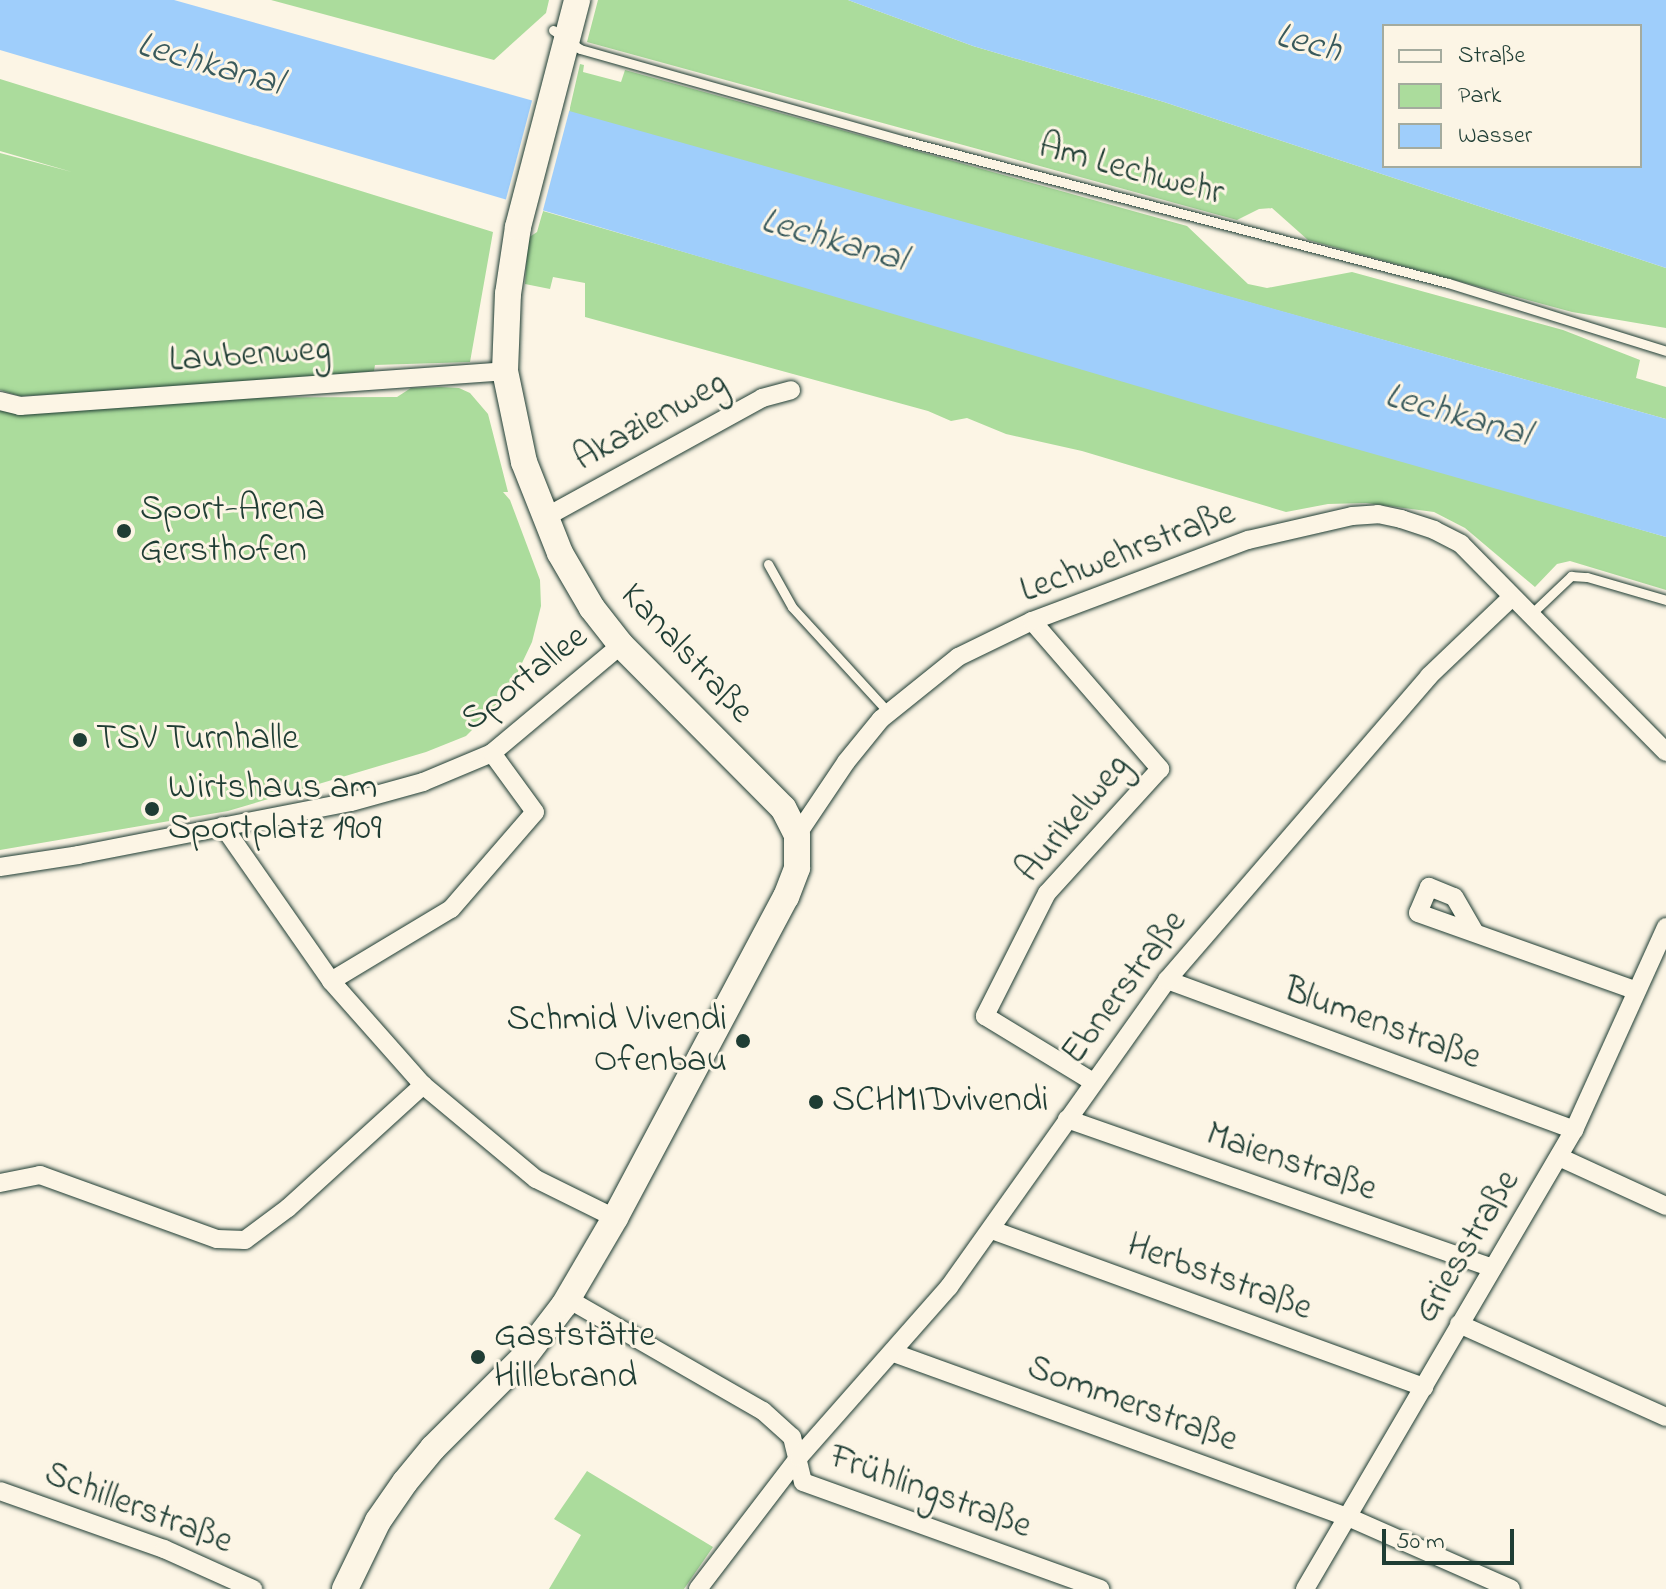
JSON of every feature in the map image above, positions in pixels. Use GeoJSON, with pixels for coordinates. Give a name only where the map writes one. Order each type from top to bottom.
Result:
{"type":"FeatureCollection","features":[{"type":"Feature","properties":{"kind":"main road","name":"Kanalstraße"},"geometry":{"type":"LineString","coordinates":[[577,0],[518,227],[508,294],[505,371],[524,462],[544,518],[589,604],[621,645],[783,808],[797,835]]}},
{"type":"Feature","properties":{"kind":"main road"},"geometry":{"type":"LineString","coordinates":[[345,1589],[378,1521],[405,1482],[440,1440],[525,1356],[568,1299],[615,1218],[786,897],[797,868],[797,835]]}},
{"type":"Feature","properties":{"kind":"street","name":"Laubenweg"},"geometry":{"type":"LineString","coordinates":[[0,401],[20,406],[505,371]]}},
{"type":"Feature","properties":{"kind":"street","name":"Akazienweg"},"geometry":{"type":"LineString","coordinates":[[544,518],[762,398],[791,390]]}},
{"type":"Feature","properties":{"kind":"street","name":"Lechwehrstraße"},"geometry":{"type":"LineString","coordinates":[[797,835],[846,762],[889,713],[958,657],[1032,621],[1248,540],[1326,520],[1378,514],[1434,530],[1461,544],[1666,752]]}},
{"type":"Feature","properties":{"kind":"street","name":"Ebnerstraße"},"geometry":{"type":"LineString","coordinates":[[698,1589],[799,1457],[894,1353],[992,1230],[1167,980],[1429,676],[1511,598]]}},
{"type":"Feature","properties":{"kind":"street","name":"Aurikelweg"},"geometry":{"type":"LineString","coordinates":[[1032,621],[1160,769],[1047,893],[985,1016],[1093,1082]]}},
{"type":"Feature","properties":{"kind":"street","name":"Sportallee"},"geometry":{"type":"LineString","coordinates":[[0,867],[78,855],[351,802],[423,782],[492,753],[621,645]]}},
{"type":"Feature","properties":{"kind":"street"},"geometry":{"type":"LineString","coordinates":[[331,981],[451,909],[535,812],[492,753]]}},
{"type":"Feature","properties":{"kind":"street"},"geometry":{"type":"LineString","coordinates":[[223,826],[331,981],[423,1085],[536,1179],[615,1218]]}},
{"type":"Feature","properties":{"kind":"street","name":"Griesstraße"},"geometry":{"type":"LineString","coordinates":[[1305,1589],[1574,1130],[1666,927]]}},
{"type":"Feature","properties":{"kind":"street"},"geometry":{"type":"LineString","coordinates":[[1474,931],[1637,991]]}},
{"type":"Feature","properties":{"kind":"street","name":"Blumenstraße"},"geometry":{"type":"LineString","coordinates":[[1167,980],[1574,1130]]}},
{"type":"Feature","properties":{"kind":"street"},"geometry":{"type":"LineString","coordinates":[[0,1183],[40,1175],[217,1239],[245,1240],[288,1208],[423,1085]]}},
{"type":"Feature","properties":{"kind":"street","name":"Maienstraße"},"geometry":{"type":"LineString","coordinates":[[1067,1119],[1493,1268]]}},
{"type":"Feature","properties":{"kind":"street"},"geometry":{"type":"LineString","coordinates":[[1559,1157],[1666,1206]]}},
{"type":"Feature","properties":{"kind":"street","name":"Herbststraße"},"geometry":{"type":"LineString","coordinates":[[992,1230],[1424,1387]]}},
{"type":"Feature","properties":{"kind":"street","name":"Frühlingstraße"},"geometry":{"type":"LineString","coordinates":[[568,1299],[747,1400],[792,1437],[803,1482],[1100,1589]]}},
{"type":"Feature","properties":{"kind":"street"},"geometry":{"type":"LineString","coordinates":[[1459,1324],[1666,1417]]}},
{"type":"Feature","properties":{"kind":"street","name":"Sommerstraße"},"geometry":{"type":"LineString","coordinates":[[894,1353],[1348,1517],[1511,1589]]}},
{"type":"Feature","properties":{"kind":"street","name":"Schillerstraße"},"geometry":{"type":"LineString","coordinates":[[0,1491],[164,1549],[253,1589]]}},
{"type":"Feature","properties":{"kind":"lane","name":"Am Lechwehr"},"geometry":{"type":"LineString","coordinates":[[567,40],[905,141],[1448,283],[1666,351]]}},
{"type":"Feature","properties":{"kind":"lane"},"geometry":{"type":"LineString","coordinates":[[768,564],[792,607],[889,713]]}},
{"type":"Feature","properties":{"kind":"lane"},"geometry":{"type":"LineString","coordinates":[[1530,615],[1571,576],[1587,577],[1666,600]]}},
{"type":"Feature","properties":{"kind":"green space"},"geometry":{"type":"Polygon","coordinates":[[[271,0],[549,0],[546,13],[494,60],[271,0]]]}},
{"type":"Feature","properties":{"kind":"green space"},"geometry":{"type":"Polygon","coordinates":[[[598,0],[848,0],[973,46],[1164,102],[1666,268],[1666,328],[1572,312],[1308,240],[1272,208],[1259,209],[1237,220],[587,42],[598,0]]]}},
{"type":"Feature","properties":{"kind":"green space"},"geometry":{"type":"Polygon","coordinates":[[[580,64],[584,65],[583,72],[621,82],[625,70],[1187,226],[1248,284],[1267,288],[1352,272],[1563,330],[1640,360],[1636,378],[1666,387],[1666,419],[569,112],[580,64]]]}},
{"type":"Feature","properties":{"kind":"green space"},"geometry":{"type":"Polygon","coordinates":[[[0,79],[493,232],[470,362],[375,365],[374,371],[215,386],[20,396],[0,390],[0,153],[72,172],[0,151],[0,79]]]}},
{"type":"Feature","properties":{"kind":"green space"},"geometry":{"type":"Polygon","coordinates":[[[543,211],[1666,537],[1666,590],[1570,561],[1557,564],[1535,587],[1465,528],[1434,512],[1366,503],[1328,504],[1286,512],[1082,451],[1006,434],[967,418],[951,421],[928,411],[585,317],[585,283],[553,277],[550,289],[525,284],[528,238],[537,232],[543,211]]]}},
{"type":"Feature","properties":{"kind":"green space"},"geometry":{"type":"Polygon","coordinates":[[[411,388],[459,388],[470,393],[488,414],[508,492],[503,492],[510,500],[540,580],[541,606],[532,642],[513,682],[492,710],[466,736],[426,752],[228,811],[0,850],[0,405],[160,398],[397,397],[411,388]]]}},
{"type":"Feature","properties":{"kind":"green space"},"geometry":{"type":"Polygon","coordinates":[[[587,1471],[713,1547],[684,1589],[549,1589],[581,1535],[554,1519],[587,1471]]]}},
{"type":"Feature","properties":{"kind":"water","name":"Lechkanal"},"geometry":{"type":"Polygon","coordinates":[[[0,0],[174,0],[1666,419],[1666,537],[1215,409],[0,50],[0,0]]]}},
{"type":"Feature","properties":{"kind":"water","name":"Lech"},"geometry":{"type":"Polygon","coordinates":[[[848,0],[1666,0],[1666,268],[1164,102],[973,46],[848,0]]]}},
{"type":"Feature","properties":{"kind":"pier"},"geometry":{"type":"Polygon","coordinates":[[[533,97],[570,108],[542,214],[505,203],[533,97]]]}},
{"type":"Feature","properties":{"kind":"place","name":"Sport-Arena Gersthofen"},"geometry":{"type":"Point","coordinates":[124,531]}},
{"type":"Feature","properties":{"kind":"place","name":"TSV Turnhalle"},"geometry":{"type":"Point","coordinates":[80,740]}},
{"type":"Feature","properties":{"kind":"place","name":"Wirtshaus am Sportplatz 1909"},"geometry":{"type":"Point","coordinates":[152,809]}},
{"type":"Feature","properties":{"kind":"place","name":"Schmid Vivendi Ofenbau"},"geometry":{"type":"Point","coordinates":[743,1041]}},
{"type":"Feature","properties":{"kind":"place","name":"SCHMIDvivendi"},"geometry":{"type":"Point","coordinates":[816,1102]}},
{"type":"Feature","properties":{"kind":"place","name":"Gaststätte Hillebrand"},"geometry":{"type":"Point","coordinates":[478,1357]}}]}
